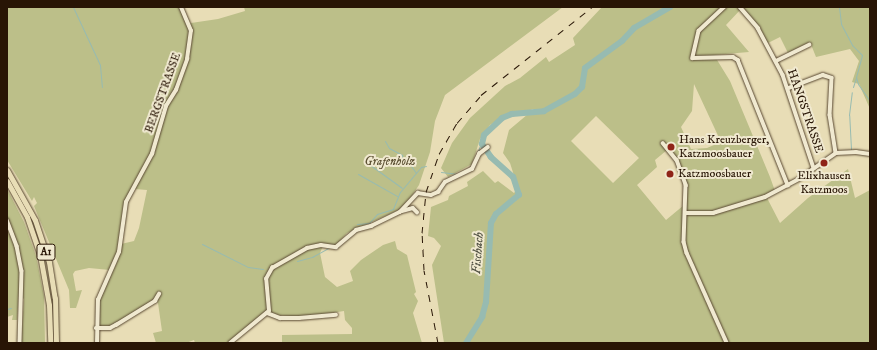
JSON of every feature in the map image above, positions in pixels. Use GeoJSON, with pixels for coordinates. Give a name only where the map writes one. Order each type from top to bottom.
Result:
{"type":"FeatureCollection","features":[{"type":"Feature","properties":{"kind":"highway","name":"A1"},"geometry":{"type":"LineString","coordinates":[[7,170],[35,220],[49,262],[55,298],[56,343]]}},
{"type":"Feature","properties":{"kind":"highway","name":"A1"},"geometry":{"type":"LineString","coordinates":[[7,181],[28,221],[40,255],[48,299],[50,343]]}},
{"type":"Feature","properties":{"kind":"street","name":"BERGSTRASSE"},"geometry":{"type":"LineString","coordinates":[[97,343],[96,328],[98,300],[119,252],[126,202],[152,154],[166,106],[187,59],[191,31],[181,7]]}},
{"type":"Feature","properties":{"kind":"street"},"geometry":{"type":"LineString","coordinates":[[725,7],[699,31],[693,58],[733,57],[738,60],[788,186]]}},
{"type":"Feature","properties":{"kind":"street","name":"HANGSTRASSE"},"geometry":{"type":"LineString","coordinates":[[740,7],[758,28],[789,88],[814,168]]}},
{"type":"Feature","properties":{"kind":"street","name":"HANGSTRASSE"},"geometry":{"type":"LineString","coordinates":[[776,61],[809,45]]}},
{"type":"Feature","properties":{"kind":"street"},"geometry":{"type":"LineString","coordinates":[[789,88],[823,75],[832,78],[830,115],[836,153]]}},
{"type":"Feature","properties":{"kind":"street"},"geometry":{"type":"LineString","coordinates":[[663,143],[675,157],[684,180],[686,213],[684,242],[687,253],[727,343]]}},
{"type":"Feature","properties":{"kind":"street"},"geometry":{"type":"LineString","coordinates":[[400,212],[418,193],[435,193],[445,182],[472,169],[482,150],[488,147]]}},
{"type":"Feature","properties":{"kind":"street"},"geometry":{"type":"LineString","coordinates":[[686,213],[722,210],[765,197],[788,186],[836,153],[856,152],[870,154]]}},
{"type":"Feature","properties":{"kind":"street"},"geometry":{"type":"LineString","coordinates":[[230,343],[267,313],[270,304],[266,279],[272,268],[307,248],[321,245],[336,247],[356,230],[371,226],[400,212],[413,208],[417,212]]}},
{"type":"Feature","properties":{"kind":"street"},"geometry":{"type":"LineString","coordinates":[[7,220],[17,246],[22,271],[20,343]]}},
{"type":"Feature","properties":{"kind":"street"},"geometry":{"type":"LineString","coordinates":[[96,328],[110,328],[116,325],[155,301],[159,294]]}},
{"type":"Feature","properties":{"kind":"street"},"geometry":{"type":"LineString","coordinates":[[267,313],[280,318],[336,315]]}},
{"type":"Feature","properties":{"kind":"green space"},"geometry":{"type":"Polygon","coordinates":[[[7,7],[180,7],[189,29],[187,52],[179,80],[163,110],[152,150],[126,201],[116,255],[110,270],[89,268],[75,271],[73,274],[76,291],[82,290],[76,308],[70,308],[69,290],[34,206],[37,203],[34,197],[32,201],[7,160],[7,7]]]}},
{"type":"Feature","properties":{"kind":"green space","name":"Grafenholz"},"geometry":{"type":"Polygon","coordinates":[[[244,7],[563,7],[445,95],[435,121],[430,152],[419,185],[407,203],[401,209],[347,233],[336,245],[323,246],[320,253],[325,277],[337,287],[353,281],[350,271],[361,260],[383,245],[395,241],[397,249],[407,255],[416,292],[414,294],[418,301],[413,313],[422,343],[282,343],[282,335],[352,334],[352,328],[345,320],[344,311],[305,317],[263,314],[228,343],[195,343],[194,340],[186,343],[156,343],[153,333],[162,331],[158,303],[153,300],[112,326],[98,326],[99,302],[117,262],[121,244],[134,241],[139,228],[147,190],[135,189],[151,160],[166,110],[184,72],[192,42],[191,23],[218,19],[245,11],[244,7]]]}},
{"type":"Feature","properties":{"kind":"green space"},"geometry":{"type":"Polygon","coordinates":[[[602,7],[870,7],[870,109],[859,84],[852,82],[859,61],[850,49],[816,57],[810,42],[788,53],[780,37],[768,43],[742,8],[726,25],[749,52],[714,55],[730,81],[770,177],[775,191],[766,196],[780,223],[808,198],[848,169],[855,198],[870,190],[870,343],[444,343],[432,265],[441,246],[434,238],[428,236],[431,207],[448,200],[449,196],[468,186],[467,182],[483,171],[495,183],[498,181],[514,193],[518,188],[510,163],[503,153],[509,130],[534,109],[501,118],[490,125],[480,139],[472,164],[448,177],[441,168],[452,143],[470,118],[505,86],[520,78],[546,57],[549,62],[575,45],[573,38],[602,7]],[[694,84],[692,111],[681,127],[691,149],[707,148],[721,142],[694,84]],[[596,116],[571,141],[613,183],[639,158],[596,116]],[[667,150],[655,160],[657,167],[637,185],[666,220],[684,205],[685,185],[675,159],[667,150]]]}},
{"type":"Feature","properties":{"kind":"green space"},"geometry":{"type":"Polygon","coordinates":[[[7,189],[24,222],[36,256],[44,296],[45,343],[21,343],[24,299],[19,295],[17,320],[12,320],[13,315],[7,317],[7,189]]]}},
{"type":"Feature","properties":{"kind":"waterway"},"geometry":{"type":"LineString","coordinates":[[73,7],[100,65],[102,87]]}},
{"type":"Feature","properties":{"kind":"waterway","name":"Fischach"},"geometry":{"type":"LineString","coordinates":[[466,343],[482,317],[486,302],[491,223],[496,214],[519,195],[513,177],[491,157],[482,144],[484,135],[502,118],[512,114],[544,111],[575,94],[582,87],[585,68],[622,41],[634,28],[670,7]]}},
{"type":"Feature","properties":{"kind":"waterway"},"geometry":{"type":"LineString","coordinates":[[839,7],[841,24],[852,45],[862,55],[856,77],[858,84],[870,101]]}},
{"type":"Feature","properties":{"kind":"waterway"},"geometry":{"type":"LineString","coordinates":[[853,87],[856,78]]}},
{"type":"Feature","properties":{"kind":"waterway"},"geometry":{"type":"LineString","coordinates":[[851,149],[849,115],[852,92]]}},
{"type":"Feature","properties":{"kind":"waterway"},"geometry":{"type":"LineString","coordinates":[[476,156],[482,140]]}},
{"type":"Feature","properties":{"kind":"waterway"},"geometry":{"type":"LineString","coordinates":[[385,141],[389,148],[402,155],[403,160],[409,163],[416,173]]}},
{"type":"Feature","properties":{"kind":"waterway"},"geometry":{"type":"LineString","coordinates":[[366,162],[402,188]]}},
{"type":"Feature","properties":{"kind":"waterway"},"geometry":{"type":"LineString","coordinates":[[357,224],[369,223],[377,214],[393,209],[400,192],[421,167],[426,166]]}},
{"type":"Feature","properties":{"kind":"waterway"},"geometry":{"type":"LineString","coordinates":[[441,172],[458,174]]}},
{"type":"Feature","properties":{"kind":"waterway"},"geometry":{"type":"LineString","coordinates":[[358,174],[397,196]]}},
{"type":"Feature","properties":{"kind":"waterway"},"geometry":{"type":"LineString","coordinates":[[202,244],[248,267],[263,269]]}},
{"type":"Feature","properties":{"kind":"waterway"},"geometry":{"type":"LineString","coordinates":[[297,261],[312,257],[330,247]]}},
{"type":"Feature","properties":{"kind":"waterway"},"geometry":{"type":"LineString","coordinates":[[7,309],[11,308]]}},
{"type":"Feature","properties":{"kind":"railway"},"geometry":{"type":"LineString","coordinates":[[438,343],[424,270],[422,233],[426,192],[439,154],[457,123],[481,95],[592,7]]}},
{"type":"Feature","properties":{"kind":"place","name":"Hans Kreuzberger, Katzmoosbauer"},"geometry":{"type":"Point","coordinates":[671,147]}},
{"type":"Feature","properties":{"kind":"place","name":"Elixhausen Katzmoos"},"geometry":{"type":"Point","coordinates":[824,163]}},
{"type":"Feature","properties":{"kind":"place","name":"Katzmoosbauer"},"geometry":{"type":"Point","coordinates":[670,174]}}]}
